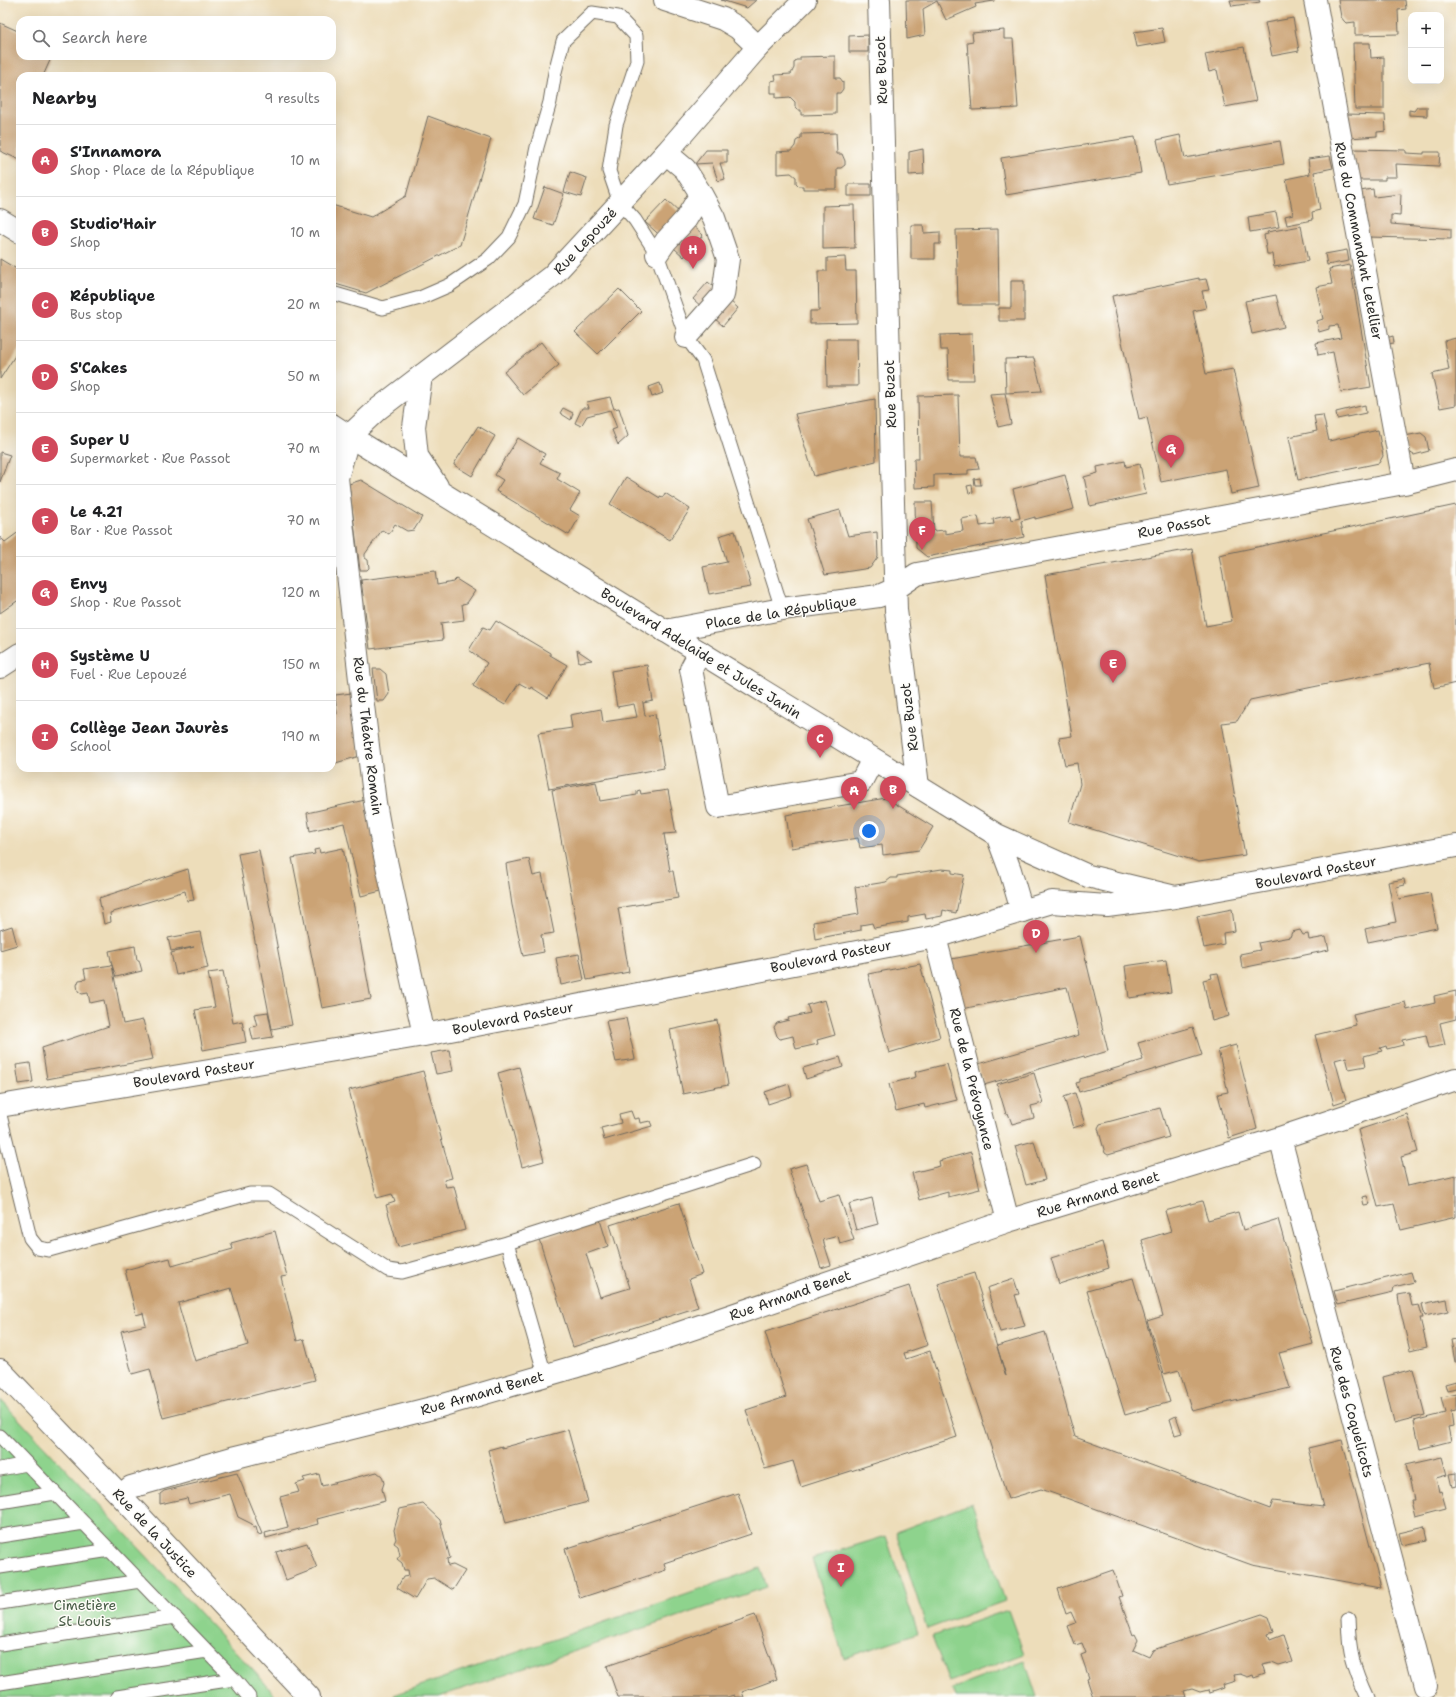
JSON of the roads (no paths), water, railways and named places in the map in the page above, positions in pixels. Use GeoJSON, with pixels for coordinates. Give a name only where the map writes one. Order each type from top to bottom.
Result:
{"type":"FeatureCollection","features":[{"type":"Feature","properties":{"kind":"street"},"geometry":{"type":"LineString","coordinates":[[665,0],[723,19],[738,28],[758,47]]}},
{"type":"Feature","properties":{"kind":"street","name":"Rue Lepouzé"},"geometry":{"type":"LineString","coordinates":[[338,436],[378,409],[552,276],[666,154],[758,47],[804,0]]}},
{"type":"Feature","properties":{"kind":"street","name":"Rue Buzot"},"geometry":{"type":"LineString","coordinates":[[879,0],[896,610],[918,786]]}},
{"type":"Feature","properties":{"kind":"street","name":"Rue du Commandant Letellier"},"geometry":{"type":"LineString","coordinates":[[1315,0],[1404,483]]}},
{"type":"Feature","properties":{"kind":"street"},"geometry":{"type":"LineString","coordinates":[[666,154],[685,169],[701,194],[714,218],[728,259],[723,295],[686,337]]}},
{"type":"Feature","properties":{"kind":"street"},"geometry":{"type":"LineString","coordinates":[[657,254],[666,241],[686,219],[701,194]]}},
{"type":"Feature","properties":{"kind":"street"},"geometry":{"type":"LineString","coordinates":[[0,220],[16,230]]}},
{"type":"Feature","properties":{"kind":"street"},"geometry":{"type":"LineString","coordinates":[[421,376],[414,427],[417,456],[440,492]]}},
{"type":"Feature","properties":{"kind":"street","name":"Boulevard Adelaide et Jules Janin"},"geometry":{"type":"LineString","coordinates":[[338,436],[440,492],[997,835],[1088,876],[1175,898]]}},
{"type":"Feature","properties":{"kind":"street","name":"Rue du Théatre Romain"},"geometry":{"type":"LineString","coordinates":[[338,436],[337,478],[375,803],[383,847],[424,1035]]}},
{"type":"Feature","properties":{"kind":"street","name":"Rue Passot"},"geometry":{"type":"LineString","coordinates":[[895,589],[917,574],[1404,483],[1456,470]]}},
{"type":"Feature","properties":{"kind":"street","name":"Place de la République"},"geometry":{"type":"LineString","coordinates":[[665,631],[782,609],[879,596],[895,589]]}},
{"type":"Feature","properties":{"kind":"street","name":"Place de la République"},"geometry":{"type":"LineString","coordinates":[[700,652],[691,669],[718,807],[861,782],[873,759]]}},
{"type":"Feature","properties":{"kind":"street"},"geometry":{"type":"LineString","coordinates":[[0,667],[16,657]]}},
{"type":"Feature","properties":{"kind":"street"},"geometry":{"type":"LineString","coordinates":[[997,835],[1010,870],[1022,911],[1052,902],[1107,906],[1175,898]]}},
{"type":"Feature","properties":{"kind":"street","name":"Boulevard Pasteur"},"geometry":{"type":"LineString","coordinates":[[1175,898],[1456,846]]}},
{"type":"Feature","properties":{"kind":"street","name":"Boulevard Pasteur"},"geometry":{"type":"LineString","coordinates":[[0,1106],[424,1035],[936,937],[1022,911]]}},
{"type":"Feature","properties":{"kind":"street","name":"Rue de la Prévoyance"},"geometry":{"type":"LineString","coordinates":[[936,937],[1008,1221]]}},
{"type":"Feature","properties":{"kind":"street","name":"Rue Armand Benet"},"geometry":{"type":"LineString","coordinates":[[121,1496],[131,1487],[232,1458],[440,1406],[668,1337],[1008,1221],[1280,1138],[1456,1079]]}},
{"type":"Feature","properties":{"kind":"street","name":"Rue des Coquelicots"},"geometry":{"type":"LineString","coordinates":[[1280,1138],[1421,1692]]}},
{"type":"Feature","properties":{"kind":"street","name":"Rue de la Justice"},"geometry":{"type":"LineString","coordinates":[[0,1370],[121,1496],[308,1697]]}},
{"type":"Feature","properties":{"kind":"lane"},"geometry":{"type":"LineString","coordinates":[[336,294],[383,308],[420,298],[450,284],[488,259],[509,237],[525,204],[537,147],[550,102],[555,72],[564,41],[592,13],[618,17],[636,36],[637,61],[616,125],[609,171],[620,204],[635,220],[657,254],[686,337],[704,360],[782,609]]}},
{"type":"Feature","properties":{"kind":"lane"},"geometry":{"type":"LineString","coordinates":[[0,1115],[30,1238],[38,1248],[49,1250],[250,1194],[269,1194],[388,1270],[402,1272],[507,1243],[754,1164]]}},
{"type":"Feature","properties":{"kind":"lane"},"geometry":{"type":"LineString","coordinates":[[507,1243],[545,1375]]}},
{"type":"Feature","properties":{"kind":"lane"},"geometry":{"type":"LineString","coordinates":[[1,1438],[234,1679],[249,1697]]}},
{"type":"Feature","properties":{"kind":"lane"},"geometry":{"type":"LineString","coordinates":[[0,1469],[27,1464]]}},
{"type":"Feature","properties":{"kind":"lane"},"geometry":{"type":"LineString","coordinates":[[0,1502],[55,1493]]}},
{"type":"Feature","properties":{"kind":"lane"},"geometry":{"type":"LineString","coordinates":[[0,1536],[84,1523]]}},
{"type":"Feature","properties":{"kind":"lane"},"geometry":{"type":"LineString","coordinates":[[0,1567],[110,1550]]}},
{"type":"Feature","properties":{"kind":"lane"},"geometry":{"type":"LineString","coordinates":[[0,1603],[140,1581]]}},
{"type":"Feature","properties":{"kind":"lane"},"geometry":{"type":"LineString","coordinates":[[0,1644],[175,1618]]}},
{"type":"Feature","properties":{"kind":"lane"},"geometry":{"type":"LineString","coordinates":[[1348,1619],[1349,1648],[1354,1670],[1367,1697]]}},
{"type":"Feature","properties":{"kind":"lane"},"geometry":{"type":"LineString","coordinates":[[0,1683],[207,1652]]}},
{"type":"Feature","properties":{"kind":"lane"},"geometry":{"type":"LineString","coordinates":[[117,1697],[234,1679]]}},
{"type":"Feature","properties":{"kind":"place","name":"Système U"},"geometry":{"type":"Point","coordinates":[693,269]}},
{"type":"Feature","properties":{"kind":"place","name":"Envy"},"geometry":{"type":"Point","coordinates":[1171,468]}},
{"type":"Feature","properties":{"kind":"place","name":"Le 4.21"},"geometry":{"type":"Point","coordinates":[922,550]}},
{"type":"Feature","properties":{"kind":"place","name":"Super U"},"geometry":{"type":"Point","coordinates":[1113,683]}},
{"type":"Feature","properties":{"kind":"place","name":"République"},"geometry":{"type":"Point","coordinates":[820,758]}},
{"type":"Feature","properties":{"kind":"place","name":"Studio'Hair"},"geometry":{"type":"Point","coordinates":[893,809]}},
{"type":"Feature","properties":{"kind":"place","name":"S'Innamora"},"geometry":{"type":"Point","coordinates":[854,810]}},
{"type":"Feature","properties":{"kind":"place","name":"S'Cakes"},"geometry":{"type":"Point","coordinates":[1036,953]}},
{"type":"Feature","properties":{"kind":"place","name":"Collège Jean Jaurès"},"geometry":{"type":"Point","coordinates":[841,1587]}},
{"type":"Feature","properties":{"kind":"park label","name":"Cimetière St Louis"},"geometry":{"type":"Point","coordinates":[85,1614]}}]}
